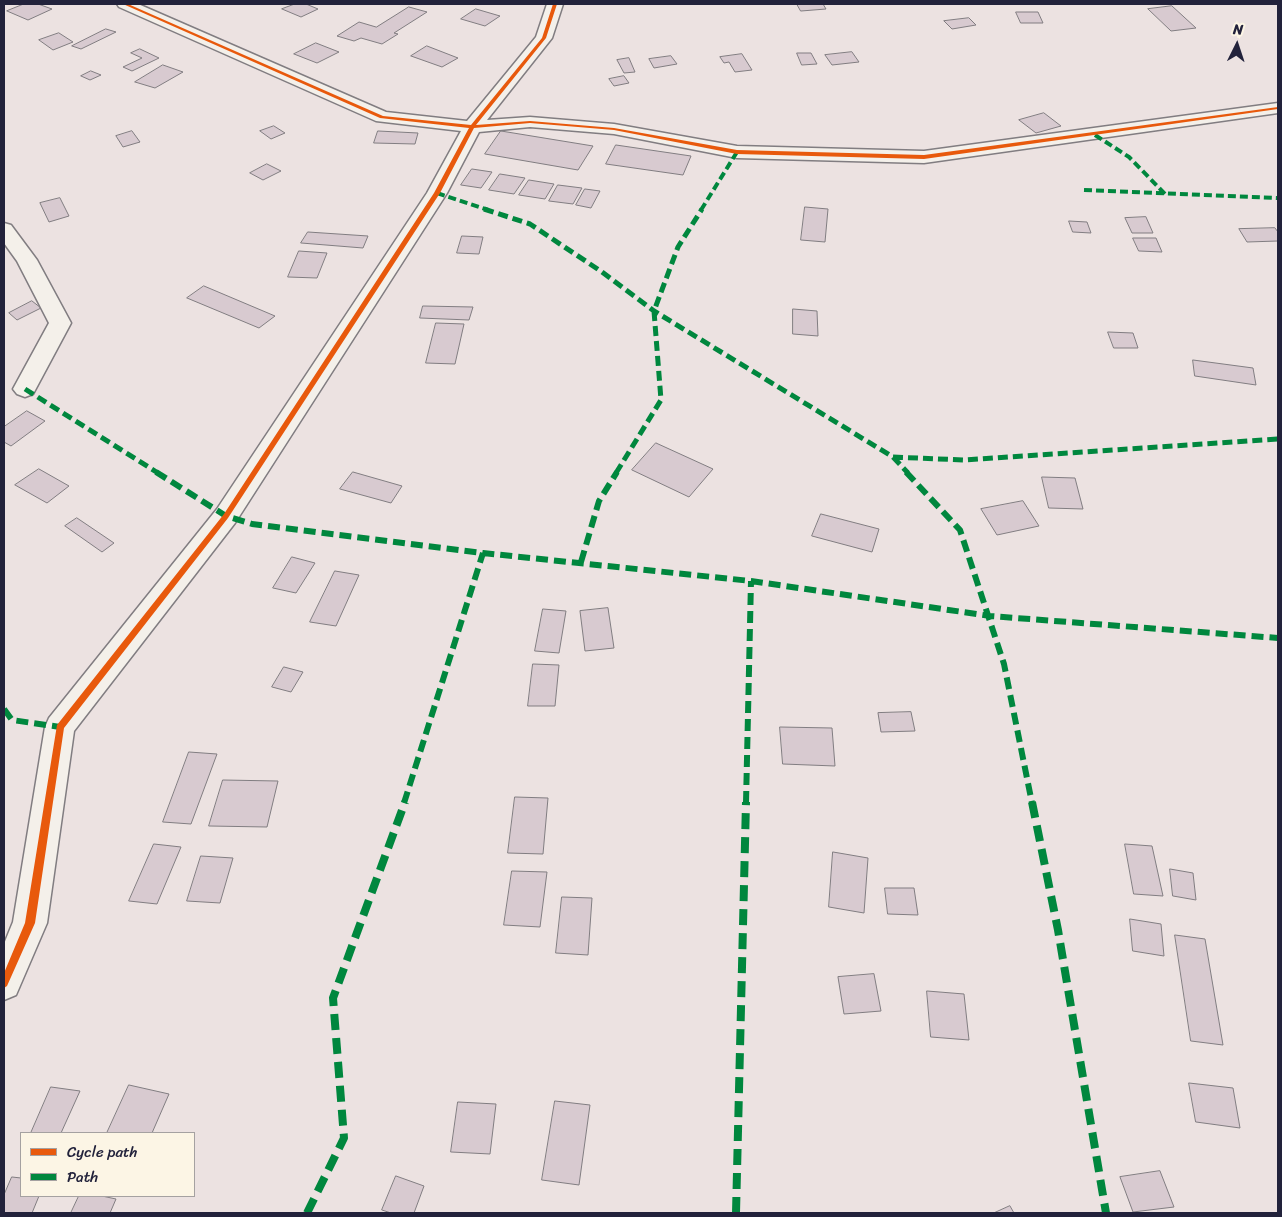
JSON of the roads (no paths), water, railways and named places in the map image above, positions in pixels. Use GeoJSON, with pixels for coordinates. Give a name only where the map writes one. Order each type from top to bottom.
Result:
{"type":"FeatureCollection","features":[{"type":"Feature","properties":{"kind":"street"},"geometry":{"type":"LineString","coordinates":[[124,4],[382,117],[472,127],[530,122],[614,129],[737,152],[924,157],[1278,108]]}},
{"type":"Feature","properties":{"kind":"street"},"geometry":{"type":"LineString","coordinates":[[4,983],[30,923],[60,727],[226,516],[437,193],[472,127],[544,38],[555,4]]}},
{"type":"Feature","properties":{"kind":"street"},"geometry":{"type":"LineString","coordinates":[[4,229],[27,260],[60,324],[25,389]]}}]}
